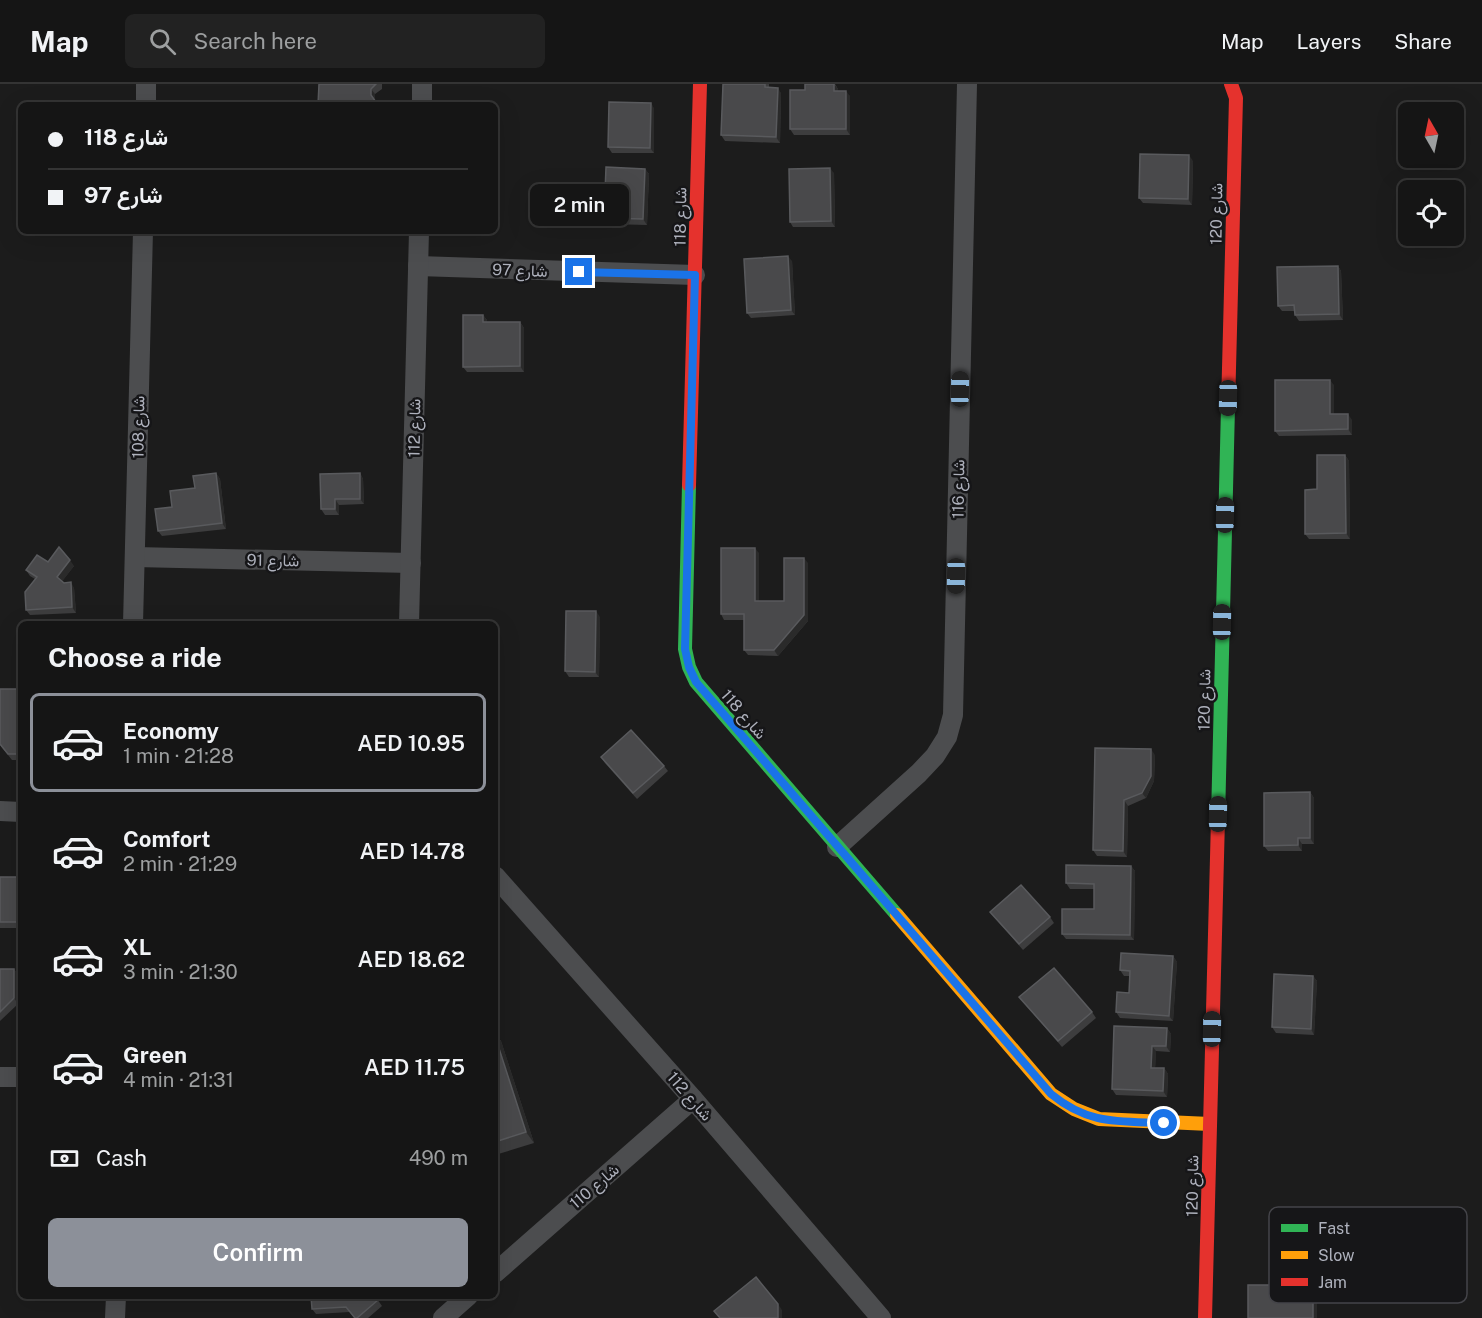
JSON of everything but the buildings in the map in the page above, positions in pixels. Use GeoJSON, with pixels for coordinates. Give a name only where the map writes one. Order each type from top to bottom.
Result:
{"type":"FeatureCollection","features":[{"type":"Feature","properties":{"kind":"street"},"geometry":{"type":"LineString","coordinates":[[146,102],[147,84]]}},
{"type":"Feature","properties":{"kind":"street"},"geometry":{"type":"LineString","coordinates":[[422,84],[422,102]]}},
{"type":"Feature","properties":{"kind":"street","name":"شارع 118"},"geometry":{"type":"LineString","coordinates":[[700,84],[685,649],[689,667],[696,682],[1051,1094],[1065,1106],[1099,1119],[1210,1124]]}},
{"type":"Feature","properties":{"kind":"street","name":"شارع 116"},"geometry":{"type":"LineString","coordinates":[[837,846],[935,756],[946,736],[953,715],[967,84]]}},
{"type":"Feature","properties":{"kind":"street","name":"شارع 120"},"geometry":{"type":"LineString","coordinates":[[1205,1318],[1236,98],[1232,84]]}},
{"type":"Feature","properties":{"kind":"street","name":"شارع 108"},"geometry":{"type":"LineString","coordinates":[[133,621],[143,234]]}},
{"type":"Feature","properties":{"kind":"street","name":"شارع 112"},"geometry":{"type":"LineString","coordinates":[[409,621],[419,234]]}},
{"type":"Feature","properties":{"kind":"street","name":"شارع 97"},"geometry":{"type":"LineString","coordinates":[[418,266],[695,275]]}},
{"type":"Feature","properties":{"kind":"street","name":"شارع 91"},"geometry":{"type":"LineString","coordinates":[[135,557],[411,564]]}},
{"type":"Feature","properties":{"kind":"street"},"geometry":{"type":"LineString","coordinates":[[0,811],[18,812]]}},
{"type":"Feature","properties":{"kind":"street","name":"شارع 112"},"geometry":{"type":"LineString","coordinates":[[498,879],[693,1099],[873,1315]]}},
{"type":"Feature","properties":{"kind":"street"},"geometry":{"type":"LineString","coordinates":[[0,1077],[18,1077]]}},
{"type":"Feature","properties":{"kind":"street","name":"شارع 110"},"geometry":{"type":"LineString","coordinates":[[498,1270],[693,1099]]}},
{"type":"Feature","properties":{"kind":"street"},"geometry":{"type":"LineString","coordinates":[[115,1318],[116,1299]]}},
{"type":"Feature","properties":{"kind":"street"},"geometry":{"type":"LineString","coordinates":[[443,1318],[465,1299]]}},
{"type":"Feature","properties":{"kind":"traffic: fast"},"geometry":{"type":"LineString","coordinates":[[1218,819],[1228,407]]}},
{"type":"Feature","properties":{"kind":"traffic: fast"},"geometry":{"type":"LineString","coordinates":[[689,485],[685,649],[689,667],[696,682],[897,915]]}},
{"type":"Feature","properties":{"kind":"traffic: slow"},"geometry":{"type":"LineString","coordinates":[[897,915],[1051,1094],[1074,1109],[1099,1119],[1210,1124]]}},
{"type":"Feature","properties":{"kind":"traffic: jam"},"geometry":{"type":"LineString","coordinates":[[689,485],[700,84]]}},
{"type":"Feature","properties":{"kind":"traffic: jam"},"geometry":{"type":"LineString","coordinates":[[1228,407],[1236,98],[1231,84]]}},
{"type":"Feature","properties":{"kind":"traffic: jam"},"geometry":{"type":"LineString","coordinates":[[1205,1318],[1218,819]]}},
{"type":"Feature","properties":{"kind":"route"},"geometry":{"type":"LineString","coordinates":[[579,272],[695,275],[685,649],[689,667],[696,682],[1051,1094],[1065,1106],[1099,1119],[1164,1123]]}}]}
